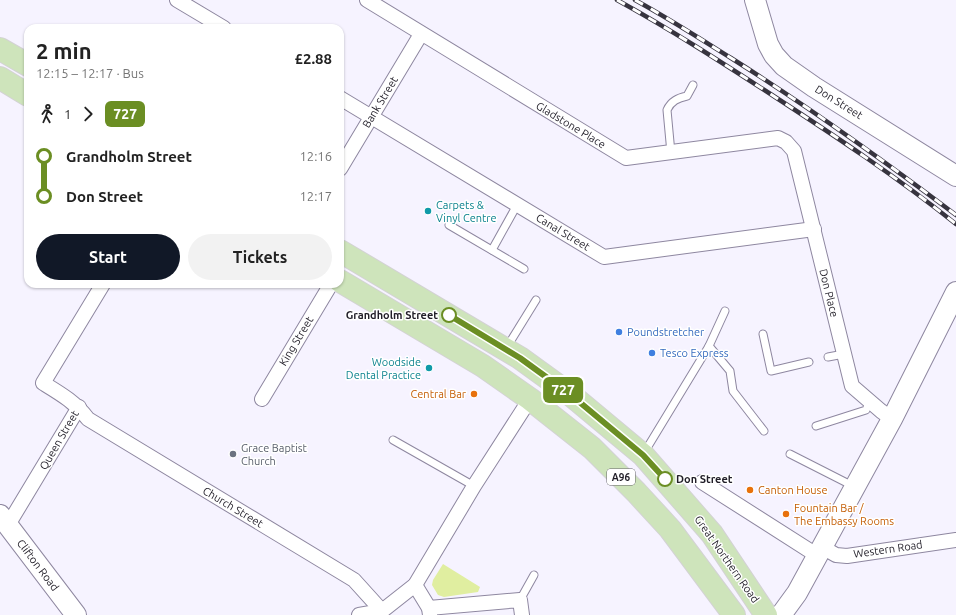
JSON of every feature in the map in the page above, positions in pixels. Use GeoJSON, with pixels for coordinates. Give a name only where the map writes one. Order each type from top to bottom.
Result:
{"type":"FeatureCollection","features":[{"type":"Feature","properties":{"kind":"main road"},"geometry":{"type":"LineString","coordinates":[[0,49],[24,63]]}},
{"type":"Feature","properties":{"kind":"main road"},"geometry":{"type":"LineString","coordinates":[[0,78],[24,93]]}},
{"type":"Feature","properties":{"kind":"main road","name":"Great Northern Road"},"geometry":{"type":"LineString","coordinates":[[344,252],[520,358],[571,395],[643,455],[712,534],[766,615]]}},
{"type":"Feature","properties":{"kind":"main road","name":"A96"},"geometry":{"type":"LineString","coordinates":[[344,283],[483,366],[530,399],[592,448],[648,504],[683,545],[734,615]]}},
{"type":"Feature","properties":{"kind":"street"},"geometry":{"type":"LineString","coordinates":[[177,0],[217,24]]}},
{"type":"Feature","properties":{"kind":"street","name":"Gladstone Place"},"geometry":{"type":"LineString","coordinates":[[367,0],[626,158],[778,138],[786,142],[794,151]]}},
{"type":"Feature","properties":{"kind":"street","name":"Don Street"},"geometry":{"type":"LineString","coordinates":[[755,0],[768,44],[774,55],[784,66],[814,87],[956,176]]}},
{"type":"Feature","properties":{"kind":"street","name":"Bank Street"},"geometry":{"type":"LineString","coordinates":[[344,162],[421,34]]}},
{"type":"Feature","properties":{"kind":"street","name":"Canal Street"},"geometry":{"type":"LineString","coordinates":[[344,100],[604,257],[814,229]]}},
{"type":"Feature","properties":{"kind":"street","name":"Don Place"},"geometry":{"type":"LineString","coordinates":[[794,151],[852,386],[892,419]]}},
{"type":"Feature","properties":{"kind":"street","name":"Queen Street"},"geometry":{"type":"LineString","coordinates":[[4,520],[79,407],[68,398],[43,383],[101,288]]}},
{"type":"Feature","properties":{"kind":"street","name":"King Street"},"geometry":{"type":"LineString","coordinates":[[262,399],[329,288]]}},
{"type":"Feature","properties":{"kind":"street"},"geometry":{"type":"LineString","coordinates":[[781,615],[797,593],[892,419],[956,292]]}},
{"type":"Feature","properties":{"kind":"street"},"geometry":{"type":"LineString","coordinates":[[358,615],[382,611],[415,585],[474,486],[530,399]]}},
{"type":"Feature","properties":{"kind":"street","name":"Church Street"},"geometry":{"type":"LineString","coordinates":[[79,407],[88,419],[354,580],[382,611]]}},
{"type":"Feature","properties":{"kind":"street"},"geometry":{"type":"LineString","coordinates":[[702,482],[820,551]]}},
{"type":"Feature","properties":{"kind":"street","name":"Clifton Road"},"geometry":{"type":"LineString","coordinates":[[4,520],[76,615]]}},
{"type":"Feature","properties":{"kind":"street","name":"Western Road"},"geometry":{"type":"LineString","coordinates":[[820,551],[847,556],[956,540]]}},
{"type":"Feature","properties":{"kind":"street"},"geometry":{"type":"LineString","coordinates":[[415,585],[429,612],[520,600],[522,615]]}},
{"type":"Feature","properties":{"kind":"lane"},"geometry":{"type":"LineString","coordinates":[[670,152],[667,110],[670,104],[678,98],[687,96],[693,85]]}},
{"type":"Feature","properties":{"kind":"lane"},"geometry":{"type":"LineString","coordinates":[[492,250],[517,205]]}},
{"type":"Feature","properties":{"kind":"lane"},"geometry":{"type":"LineString","coordinates":[[449,226],[524,269]]}},
{"type":"Feature","properties":{"kind":"lane"},"geometry":{"type":"LineString","coordinates":[[506,350],[536,300]]}},
{"type":"Feature","properties":{"kind":"lane"},"geometry":{"type":"LineString","coordinates":[[643,455],[709,346],[725,311]]}},
{"type":"Feature","properties":{"kind":"lane"},"geometry":{"type":"LineString","coordinates":[[763,334],[771,371],[809,362]]}},
{"type":"Feature","properties":{"kind":"lane"},"geometry":{"type":"LineString","coordinates":[[709,346],[730,371],[732,391],[764,431]]}},
{"type":"Feature","properties":{"kind":"lane"},"geometry":{"type":"LineString","coordinates":[[828,358],[844,354]]}},
{"type":"Feature","properties":{"kind":"lane"},"geometry":{"type":"LineString","coordinates":[[816,426],[866,410],[870,401]]}},
{"type":"Feature","properties":{"kind":"lane"},"geometry":{"type":"LineString","coordinates":[[392,440],[474,486]]}},
{"type":"Feature","properties":{"kind":"lane"},"geometry":{"type":"LineString","coordinates":[[790,454],[855,487]]}},
{"type":"Feature","properties":{"kind":"lane"},"geometry":{"type":"LineString","coordinates":[[520,600],[534,575]]}},
{"type":"Feature","properties":{"kind":"green space"},"geometry":{"type":"Polygon","coordinates":[[[443,564],[480,587],[478,592],[444,597],[438,595],[432,585],[433,580],[443,564]]]}},
{"type":"Feature","properties":{"kind":"railway"},"geometry":{"type":"LineString","coordinates":[[617,0],[695,46],[866,157],[956,224]]}},
{"type":"Feature","properties":{"kind":"railway"},"geometry":{"type":"LineString","coordinates":[[635,0],[789,95],[956,215]]}},
{"type":"Feature","properties":{"kind":"bus line","name":"727"},"geometry":{"type":"LineString","coordinates":[[449,315],[520,358],[544,377],[571,395],[643,455],[665,479]]}},
{"type":"Feature","properties":{"kind":"place","name":"Carpets & Vinyl Centre"},"geometry":{"type":"Point","coordinates":[428,211]}},
{"type":"Feature","properties":{"kind":"place","name":"Grandholm Street"},"geometry":{"type":"Point","coordinates":[449,315]}},
{"type":"Feature","properties":{"kind":"place","name":"Poundstretcher"},"geometry":{"type":"Point","coordinates":[619,332]}},
{"type":"Feature","properties":{"kind":"place","name":"Tesco Express"},"geometry":{"type":"Point","coordinates":[652,353]}},
{"type":"Feature","properties":{"kind":"place","name":"Woodside Dental Practice"},"geometry":{"type":"Point","coordinates":[429,368]}},
{"type":"Feature","properties":{"kind":"place","name":"Central Bar"},"geometry":{"type":"Point","coordinates":[474,394]}},
{"type":"Feature","properties":{"kind":"place","name":"Grace Baptist Church"},"geometry":{"type":"Point","coordinates":[233,454]}},
{"type":"Feature","properties":{"kind":"place","name":"Don Street"},"geometry":{"type":"Point","coordinates":[665,479]}},
{"type":"Feature","properties":{"kind":"place","name":"Canton House"},"geometry":{"type":"Point","coordinates":[750,490]}},
{"type":"Feature","properties":{"kind":"place","name":"Fountain Bar / The Embassy Rooms"},"geometry":{"type":"Point","coordinates":[786,514]}}]}
